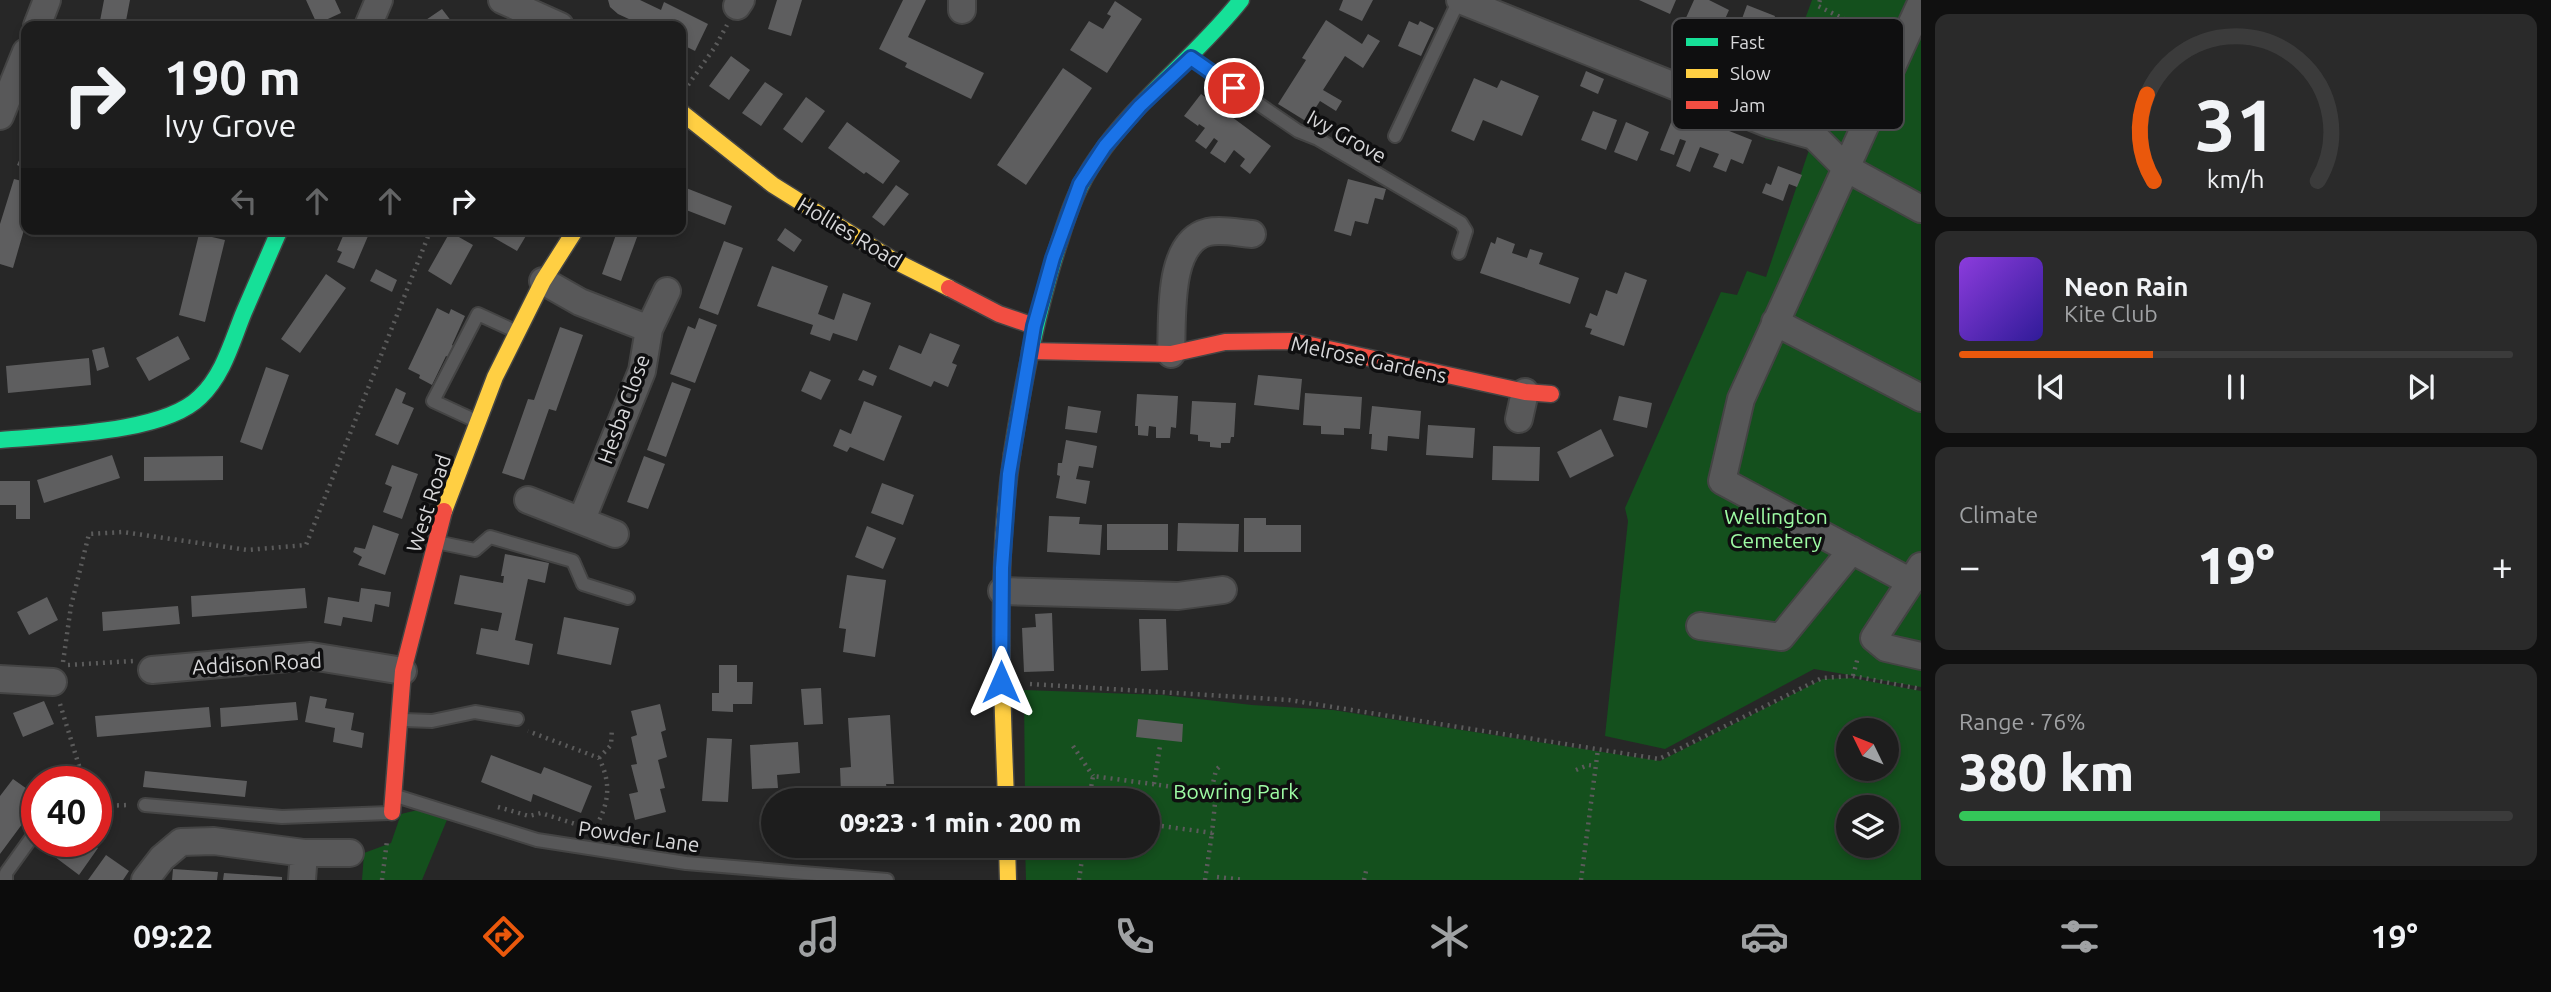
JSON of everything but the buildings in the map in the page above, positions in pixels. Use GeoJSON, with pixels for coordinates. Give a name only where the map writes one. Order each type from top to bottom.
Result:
{"type":"FeatureCollection","features":[{"type":"Feature","properties":{"kind":"street"},"geometry":{"type":"LineString","coordinates":[[39,21],[47,0]]}},
{"type":"Feature","properties":{"kind":"street"},"geometry":{"type":"LineString","coordinates":[[370,21],[379,0]]}},
{"type":"Feature","properties":{"kind":"street"},"geometry":{"type":"LineString","coordinates":[[502,0],[548,13]]}},
{"type":"Feature","properties":{"kind":"street"},"geometry":{"type":"LineString","coordinates":[[1005,788],[1001,682],[1004,527],[1009,474],[1034,326],[1053,258],[1080,184],[1105,146],[1140,106],[1224,23],[1241,0]]}},
{"type":"Feature","properties":{"kind":"street"},"geometry":{"type":"LineString","coordinates":[[1459,0],[1672,85]]}},
{"type":"Feature","properties":{"kind":"street"},"geometry":{"type":"LineString","coordinates":[[1904,41],[1921,3]]}},
{"type":"Feature","properties":{"kind":"street"},"geometry":{"type":"LineString","coordinates":[[0,116],[21,64]]}},
{"type":"Feature","properties":{"kind":"street","name":"Hollies Road"},"geometry":{"type":"LineString","coordinates":[[686,116],[773,185],[893,260],[999,314],[1034,326]]}},
{"type":"Feature","properties":{"kind":"street"},"geometry":{"type":"LineString","coordinates":[[1793,130],[1814,136],[1846,168],[1921,209]]}},
{"type":"Feature","properties":{"kind":"street"},"geometry":{"type":"LineString","coordinates":[[1863,130],[1741,399],[1722,481],[1852,550],[1916,574],[1874,638],[1886,648],[1921,656]]}},
{"type":"Feature","properties":{"kind":"street"},"geometry":{"type":"LineString","coordinates":[[1171,354],[1177,266],[1190,241],[1208,232],[1252,234]]}},
{"type":"Feature","properties":{"kind":"street"},"geometry":{"type":"LineString","coordinates":[[0,440],[125,426],[161,418],[189,406],[209,387],[226,358],[277,235]]}},
{"type":"Feature","properties":{"kind":"street","name":"West Road"},"geometry":{"type":"LineString","coordinates":[[392,813],[403,671],[446,504],[495,377],[543,281],[572,235]]}},
{"type":"Feature","properties":{"kind":"street","name":"Hesba Close"},"geometry":{"type":"LineString","coordinates":[[543,281],[580,302],[649,329],[642,371],[582,519]]}},
{"type":"Feature","properties":{"kind":"street"},"geometry":{"type":"LineString","coordinates":[[649,329],[667,291]]}},
{"type":"Feature","properties":{"kind":"street"},"geometry":{"type":"LineString","coordinates":[[1775,322],[1921,398]]}},
{"type":"Feature","properties":{"kind":"street","name":"Melrose Gardens"},"geometry":{"type":"LineString","coordinates":[[1030,351],[1171,354],[1225,342],[1292,341],[1525,392],[1551,394]]}},
{"type":"Feature","properties":{"kind":"street"},"geometry":{"type":"LineString","coordinates":[[1519,419],[1525,392]]}},
{"type":"Feature","properties":{"kind":"street"},"geometry":{"type":"LineString","coordinates":[[528,500],[615,534]]}},
{"type":"Feature","properties":{"kind":"street"},"geometry":{"type":"LineString","coordinates":[[1700,626],[1781,637],[1852,550]]}},
{"type":"Feature","properties":{"kind":"street"},"geometry":{"type":"LineString","coordinates":[[1002,591],[1178,596],[1223,590]]}},
{"type":"Feature","properties":{"kind":"street","name":"Addison Road"},"geometry":{"type":"LineString","coordinates":[[152,670],[311,656],[403,671]]}},
{"type":"Feature","properties":{"kind":"street"},"geometry":{"type":"LineString","coordinates":[[0,679],[56,691]]}},
{"type":"Feature","properties":{"kind":"street"},"geometry":{"type":"LineString","coordinates":[[145,880],[162,858],[181,842],[214,841],[304,853],[350,853]]}},
{"type":"Feature","properties":{"kind":"street"},"geometry":{"type":"LineString","coordinates":[[302,880],[304,853]]}},
{"type":"Feature","properties":{"kind":"street"},"geometry":{"type":"LineString","coordinates":[[1007,858],[1008,880]]}},
{"type":"Feature","properties":{"kind":"lane"},"geometry":{"type":"LineString","coordinates":[[1395,136],[1459,0]]}},
{"type":"Feature","properties":{"kind":"lane","name":"Ivy Grove"},"geometry":{"type":"LineString","coordinates":[[1191,58],[1297,131],[1318,138],[1461,223],[1466,230],[1459,253]]}},
{"type":"Feature","properties":{"kind":"lane"},"geometry":{"type":"LineString","coordinates":[[477,422],[433,401],[478,314],[517,332]]}},
{"type":"Feature","properties":{"kind":"lane"},"geometry":{"type":"LineString","coordinates":[[436,542],[475,550],[490,537],[573,561],[583,584],[628,598]]}},
{"type":"Feature","properties":{"kind":"lane"},"geometry":{"type":"LineString","coordinates":[[399,720],[432,721],[475,712],[517,719]]}},
{"type":"Feature","properties":{"kind":"lane","name":"Powder Lane"},"geometry":{"type":"LineString","coordinates":[[392,795],[537,840],[686,863],[887,880]]}},
{"type":"Feature","properties":{"kind":"lane"},"geometry":{"type":"LineString","coordinates":[[145,805],[282,817],[392,813]]}},
{"type":"Feature","properties":{"kind":"lane"},"geometry":{"type":"LineString","coordinates":[[6,880],[6,873],[21,852]]}},
{"type":"Feature","properties":{"kind":"path"},"geometry":{"type":"LineString","coordinates":[[1820,0],[1818,6],[1842,18]]}},
{"type":"Feature","properties":{"kind":"path"},"geometry":{"type":"LineString","coordinates":[[687,86],[715,47],[739,3]]}},
{"type":"Feature","properties":{"kind":"path"},"geometry":{"type":"LineString","coordinates":[[152,670],[138,660],[63,666],[71,606],[89,534],[122,532],[247,550],[306,545],[429,235]]}},
{"type":"Feature","properties":{"kind":"path"},"geometry":{"type":"LineString","coordinates":[[1001,682],[1289,700],[1659,759],[1822,678],[1853,676],[1921,689]]}},
{"type":"Feature","properties":{"kind":"path"},"geometry":{"type":"LineString","coordinates":[[56,691],[79,766]]}},
{"type":"Feature","properties":{"kind":"path"},"geometry":{"type":"LineString","coordinates":[[492,805],[529,816],[541,813],[594,830],[606,810],[607,776],[599,758],[531,734],[517,719]]}},
{"type":"Feature","properties":{"kind":"path"},"geometry":{"type":"LineString","coordinates":[[599,758],[611,745],[612,728]]}},
{"type":"Feature","properties":{"kind":"path"},"geometry":{"type":"LineString","coordinates":[[1073,746],[1093,776],[1091,788]]}},
{"type":"Feature","properties":{"kind":"path"},"geometry":{"type":"LineString","coordinates":[[1154,784],[1160,746]]}},
{"type":"Feature","properties":{"kind":"path"},"geometry":{"type":"LineString","coordinates":[[1581,880],[1598,749]]}},
{"type":"Feature","properties":{"kind":"path"},"geometry":{"type":"LineString","coordinates":[[1211,792],[1216,770],[1222,764]]}},
{"type":"Feature","properties":{"kind":"path"},"geometry":{"type":"LineString","coordinates":[[1576,770],[1588,765],[1596,766]]}},
{"type":"Feature","properties":{"kind":"path"},"geometry":{"type":"LineString","coordinates":[[1093,776],[1216,793],[1205,880]]}},
{"type":"Feature","properties":{"kind":"path"},"geometry":{"type":"LineString","coordinates":[[112,806],[145,805]]}},
{"type":"Feature","properties":{"kind":"path"},"geometry":{"type":"LineString","coordinates":[[382,880],[392,813]]}},
{"type":"Feature","properties":{"kind":"path"},"geometry":{"type":"LineString","coordinates":[[1160,826],[1212,833]]}},
{"type":"Feature","properties":{"kind":"path"},"geometry":{"type":"LineString","coordinates":[[1079,880],[1082,858]]}},
{"type":"Feature","properties":{"kind":"path"},"geometry":{"type":"LineString","coordinates":[[1364,880],[1366,871]]}},
{"type":"Feature","properties":{"kind":"path"},"geometry":{"type":"LineString","coordinates":[[1217,877],[1244,880]]}},
{"type":"Feature","properties":{"kind":"green space","name":"Wellington Cemetery"},"geometry":{"type":"Polygon","coordinates":[[[1812,0],[1921,0],[1921,687],[1814,669],[1665,749],[1605,736],[1628,521],[1625,508],[1721,292],[1737,295],[1747,271],[1766,277],[1810,147],[1765,139],[1766,130],[1904,130],[1904,18],[1805,18],[1812,0]]]}},
{"type":"Feature","properties":{"kind":"green space","name":"Bowring Park"},"geometry":{"type":"Polygon","coordinates":[[[1852,678],[1921,691],[1921,880],[1026,880],[1025,858],[1160,858],[1160,788],[1025,788],[1024,690],[1163,695],[1252,705],[1333,710],[1660,761],[1823,679],[1852,678]]]}},
{"type":"Feature","properties":{"kind":"green space"},"geometry":{"type":"Polygon","coordinates":[[[426,808],[449,815],[422,880],[362,880],[364,853],[391,843],[401,814],[426,808]]]}},
{"type":"Feature","properties":{"kind":"traffic: fast"},"geometry":{"type":"LineString","coordinates":[[1012,454],[1044,293],[1063,229],[1080,187],[1097,158],[1130,116],[1206,40],[1241,0]]}},
{"type":"Feature","properties":{"kind":"traffic: fast"},"geometry":{"type":"LineString","coordinates":[[0,440],[134,426],[183,409],[200,397],[215,378],[226,357],[277,235]]}},
{"type":"Feature","properties":{"kind":"traffic: slow"},"geometry":{"type":"LineString","coordinates":[[686,116],[773,185],[893,260],[949,288]]}},
{"type":"Feature","properties":{"kind":"traffic: slow"},"geometry":{"type":"LineString","coordinates":[[444,511],[495,377],[543,281],[572,235]]}},
{"type":"Feature","properties":{"kind":"traffic: slow"},"geometry":{"type":"LineString","coordinates":[[1006,788],[1002,584],[1003,540],[1012,454]]}},
{"type":"Feature","properties":{"kind":"traffic: slow"},"geometry":{"type":"LineString","coordinates":[[1007,858],[1008,880]]}},
{"type":"Feature","properties":{"kind":"traffic: jam"},"geometry":{"type":"LineString","coordinates":[[949,288],[999,314],[1034,326]]}},
{"type":"Feature","properties":{"kind":"traffic: jam"},"geometry":{"type":"LineString","coordinates":[[1030,351],[1171,354],[1225,342],[1292,341],[1525,392],[1551,394]]}},
{"type":"Feature","properties":{"kind":"traffic: jam"},"geometry":{"type":"LineString","coordinates":[[392,812],[403,671],[444,511]]}},
{"type":"Feature","properties":{"kind":"route"},"geometry":{"type":"LineString","coordinates":[[1001,682],[1002,568],[1010,467],[1034,326],[1053,258],[1080,184],[1105,146],[1140,106],[1191,58],[1234,88]]}}]}
